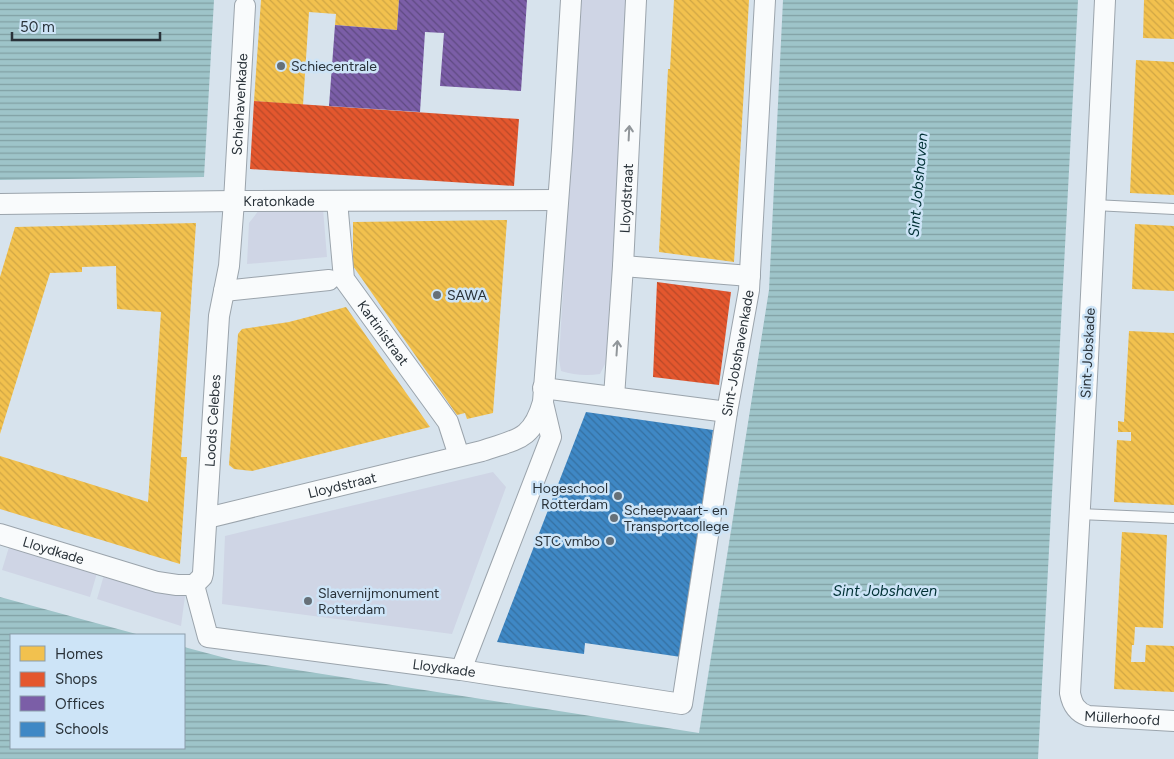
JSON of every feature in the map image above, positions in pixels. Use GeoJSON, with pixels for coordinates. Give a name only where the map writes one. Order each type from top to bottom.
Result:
{"type":"FeatureCollection","features":[{"type":"Feature","properties":{"kind":"street","name":"Lloydstraat"},"geometry":{"type":"LineString","coordinates":[[207,518],[459,456],[523,438],[536,423],[543,395],[571,0]]}},
{"type":"Feature","properties":{"kind":"street","name":"Lloydstraat"},"geometry":{"type":"LineString","coordinates":[[614,397],[623,266],[636,0]]}},
{"type":"Feature","properties":{"kind":"street","name":"Sint-Jobshavenkade"},"geometry":{"type":"LineString","coordinates":[[682,704],[727,412],[749,290],[765,0]]}},
{"type":"Feature","properties":{"kind":"street","name":"Sint-Jobskade"},"geometry":{"type":"LineString","coordinates":[[1074,706],[1070,693],[1105,0]]}},
{"type":"Feature","properties":{"kind":"street","name":"Schiehavenkade"},"geometry":{"type":"LineString","coordinates":[[234,201],[245,6]]}},
{"type":"Feature","properties":{"kind":"street","name":"Kratonkade"},"geometry":{"type":"LineString","coordinates":[[0,204],[557,200]]}},
{"type":"Feature","properties":{"kind":"street","name":"Loods Celebes"},"geometry":{"type":"LineString","coordinates":[[194,585],[202,577],[203,573],[219,316],[229,266],[234,201]]}},
{"type":"Feature","properties":{"kind":"street","name":"Kartinistraat"},"geometry":{"type":"LineString","coordinates":[[338,201],[344,279],[448,422],[459,456]]}},
{"type":"Feature","properties":{"kind":"street"},"geometry":{"type":"LineString","coordinates":[[623,266],[750,276]]}},
{"type":"Feature","properties":{"kind":"street"},"geometry":{"type":"LineString","coordinates":[[224,291],[329,280]]}},
{"type":"Feature","properties":{"kind":"street","name":"Lloydstraat"},"geometry":{"type":"LineString","coordinates":[[461,670],[552,437],[543,395]]}},
{"type":"Feature","properties":{"kind":"street"},"geometry":{"type":"LineString","coordinates":[[543,395],[614,397],[727,412]]}},
{"type":"Feature","properties":{"kind":"street","name":"Lloydkade"},"geometry":{"type":"LineString","coordinates":[[0,534],[157,582],[194,585],[208,636],[461,670],[682,704]]}},
{"type":"Feature","properties":{"kind":"street","name":"Müllerhoofd"},"geometry":{"type":"LineString","coordinates":[[1074,706],[1088,716],[1174,721]]}},
{"type":"Feature","properties":{"kind":"lane"},"geometry":{"type":"LineString","coordinates":[[1094,205],[1174,209]]}},
{"type":"Feature","properties":{"kind":"lane"},"geometry":{"type":"LineString","coordinates":[[1079,514],[1174,518]]}},
{"type":"Feature","properties":{"kind":"shaded area"},"geometry":{"type":"Polygon","coordinates":[[[580,0],[627,0],[608,358],[600,374],[590,375],[561,371],[559,359],[580,0]]]}},
{"type":"Feature","properties":{"kind":"shaded area"},"geometry":{"type":"Polygon","coordinates":[[[323,209],[327,257],[247,264],[249,223],[259,210],[323,209]]]}},
{"type":"Feature","properties":{"kind":"shaded area"},"geometry":{"type":"Polygon","coordinates":[[[493,472],[506,487],[452,634],[222,604],[225,536],[493,472]]]}},
{"type":"Feature","properties":{"kind":"shaded area"},"geometry":{"type":"Polygon","coordinates":[[[9,547],[97,573],[90,597],[2,570],[9,547]]]}},
{"type":"Feature","properties":{"kind":"shaded area"},"geometry":{"type":"Polygon","coordinates":[[[104,575],[160,592],[185,596],[181,626],[97,599],[104,575]]]}},
{"type":"Feature","properties":{"kind":"water"},"geometry":{"type":"Polygon","coordinates":[[[0,0],[214,0],[204,177],[0,180],[0,0]]]}},
{"type":"Feature","properties":{"kind":"water","name":"Sint Jobshaven"},"geometry":{"type":"Polygon","coordinates":[[[783,0],[1078,0],[1038,759],[0,759],[0,597],[136,634],[10,634],[10,749],[185,749],[185,647],[233,660],[699,733],[769,290],[783,0]]]}},
{"type":"Feature","properties":{"kind":"building: Homes","name":"Schiecentrale"},"geometry":{"type":"Polygon","coordinates":[[[261,0],[399,0],[397,30],[335,25],[336,14],[309,12],[303,105],[254,101],[261,0]]]}},
{"type":"Feature","properties":{"kind":"building: Homes"},"geometry":{"type":"Polygon","coordinates":[[[674,0],[749,0],[734,262],[659,252],[668,69],[670,69],[674,0]]]}},
{"type":"Feature","properties":{"kind":"building: Homes"},"geometry":{"type":"Polygon","coordinates":[[[1144,0],[1174,0],[1174,39],[1143,38],[1144,0]]]}},
{"type":"Feature","properties":{"kind":"building: Homes"},"geometry":{"type":"Polygon","coordinates":[[[1136,60],[1174,62],[1174,195],[1130,193],[1136,60]]]}},
{"type":"Feature","properties":{"kind":"building: Homes","name":"SAWA"},"geometry":{"type":"Polygon","coordinates":[[[507,220],[493,413],[467,419],[465,413],[457,415],[353,266],[353,222],[507,220]]]}},
{"type":"Feature","properties":{"kind":"building: Homes"},"geometry":{"type":"Polygon","coordinates":[[[196,223],[181,457],[187,457],[180,564],[0,509],[0,456],[148,502],[161,312],[117,309],[116,266],[82,267],[82,272],[50,273],[0,434],[0,277],[15,227],[196,223]]]}},
{"type":"Feature","properties":{"kind":"building: Homes"},"geometry":{"type":"Polygon","coordinates":[[[1135,224],[1174,226],[1174,291],[1132,289],[1135,224]]]}},
{"type":"Feature","properties":{"kind":"building: Homes"},"geometry":{"type":"Polygon","coordinates":[[[346,307],[430,427],[252,471],[234,469],[229,465],[238,334],[242,329],[289,322],[346,307]]]}},
{"type":"Feature","properties":{"kind":"building: Homes"},"geometry":{"type":"Polygon","coordinates":[[[1129,331],[1174,333],[1174,505],[1114,502],[1117,440],[1131,441],[1131,432],[1118,432],[1118,421],[1124,422],[1129,331]]]}},
{"type":"Feature","properties":{"kind":"building: Homes"},"geometry":{"type":"Polygon","coordinates":[[[1122,532],[1167,535],[1163,628],[1135,627],[1131,662],[1145,662],[1146,645],[1174,646],[1174,692],[1114,689],[1122,532]]]}},
{"type":"Feature","properties":{"kind":"building: Shops"},"geometry":{"type":"Polygon","coordinates":[[[254,101],[519,119],[514,186],[250,169],[254,101]]]}},
{"type":"Feature","properties":{"kind":"building: Shops"},"geometry":{"type":"Polygon","coordinates":[[[657,282],[731,292],[719,385],[653,377],[657,282]]]}},
{"type":"Feature","properties":{"kind":"building: Offices"},"geometry":{"type":"Polygon","coordinates":[[[399,0],[527,0],[521,91],[440,86],[444,33],[425,32],[420,112],[329,106],[335,25],[397,30],[399,0]]]}},
{"type":"Feature","properties":{"kind":"building: Schools"},"geometry":{"type":"Polygon","coordinates":[[[586,412],[713,430],[681,657],[585,643],[584,654],[497,642],[586,412]]]}},
{"type":"Feature","properties":{"kind":"place","name":"Schiecentrale"},"geometry":{"type":"Point","coordinates":[281,66]}},
{"type":"Feature","properties":{"kind":"place","name":"SAWA"},"geometry":{"type":"Point","coordinates":[437,295]}},
{"type":"Feature","properties":{"kind":"place","name":"Hogeschool Rotterdam"},"geometry":{"type":"Point","coordinates":[618,496]}},
{"type":"Feature","properties":{"kind":"place","name":"Scheepvaart- en Transportcollege"},"geometry":{"type":"Point","coordinates":[614,518]}},
{"type":"Feature","properties":{"kind":"place","name":"STC vmbo"},"geometry":{"type":"Point","coordinates":[610,541]}},
{"type":"Feature","properties":{"kind":"place","name":"Slavernijmonument Rotterdam"},"geometry":{"type":"Point","coordinates":[308,601]}}]}
